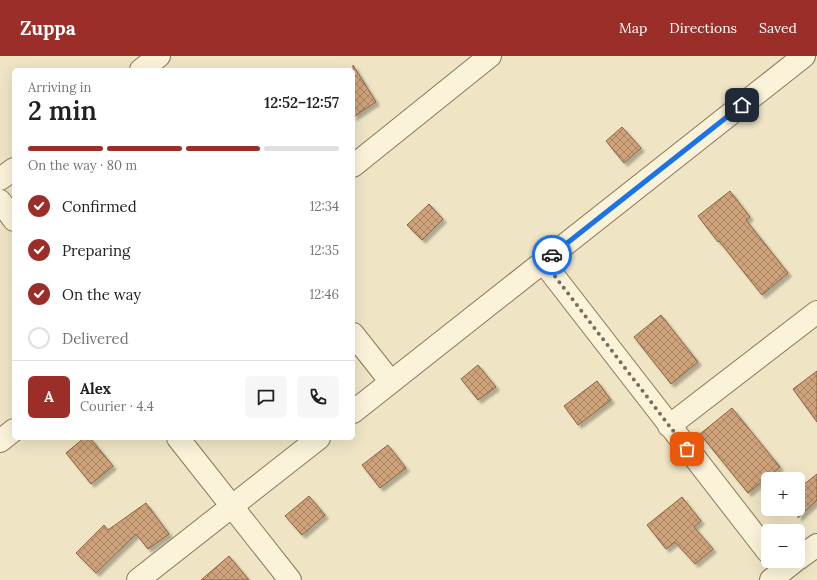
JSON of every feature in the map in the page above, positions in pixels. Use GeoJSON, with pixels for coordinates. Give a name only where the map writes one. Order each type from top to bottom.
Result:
{"type":"FeatureCollection","features":[{"type":"Feature","properties":{"kind":"street"},"geometry":{"type":"LineString","coordinates":[[144,68],[159,56]]}},
{"type":"Feature","properties":{"kind":"street"},"geometry":{"type":"LineString","coordinates":[[355,164],[490,56]]}},
{"type":"Feature","properties":{"kind":"street"},"geometry":{"type":"LineString","coordinates":[[355,410],[804,56]]}},
{"type":"Feature","properties":{"kind":"street"},"geometry":{"type":"LineString","coordinates":[[0,180],[12,171]]}},
{"type":"Feature","properties":{"kind":"street"},"geometry":{"type":"LineString","coordinates":[[0,201],[12,217]]}},
{"type":"Feature","properties":{"kind":"street"},"geometry":{"type":"LineString","coordinates":[[544,262],[669,426],[761,543]]}},
{"type":"Feature","properties":{"kind":"street"},"geometry":{"type":"LineString","coordinates":[[669,426],[817,312]]}},
{"type":"Feature","properties":{"kind":"street"},"geometry":{"type":"LineString","coordinates":[[355,337],[391,382]]}},
{"type":"Feature","properties":{"kind":"street"},"geometry":{"type":"LineString","coordinates":[[0,441],[12,432]]}},
{"type":"Feature","properties":{"kind":"street"},"geometry":{"type":"LineString","coordinates":[[180,440],[290,580]]}},
{"type":"Feature","properties":{"kind":"street"},"geometry":{"type":"LineString","coordinates":[[138,580],[316,440]]}},
{"type":"Feature","properties":{"kind":"street"},"geometry":{"type":"LineString","coordinates":[[805,553],[817,545]]}},
{"type":"Feature","properties":{"kind":"building"},"geometry":{"type":"Polygon","coordinates":[[[355,68],[376,102],[355,116],[355,68]]]}},
{"type":"Feature","properties":{"kind":"building"},"geometry":{"type":"Polygon","coordinates":[[[622,127],[641,148],[624,163],[606,141],[622,127]]]}},
{"type":"Feature","properties":{"kind":"building"},"geometry":{"type":"Polygon","coordinates":[[[730,191],[750,217],[746,220],[788,273],[762,295],[698,216],[730,191]]]}},
{"type":"Feature","properties":{"kind":"building"},"geometry":{"type":"Polygon","coordinates":[[[429,204],[443,219],[422,240],[407,225],[429,204]]]}},
{"type":"Feature","properties":{"kind":"building"},"geometry":{"type":"Polygon","coordinates":[[[661,315],[698,362],[671,384],[634,337],[661,315]]]}},
{"type":"Feature","properties":{"kind":"building"},"geometry":{"type":"Polygon","coordinates":[[[478,365],[496,387],[478,400],[461,379],[478,365]]]}},
{"type":"Feature","properties":{"kind":"building"},"geometry":{"type":"Polygon","coordinates":[[[817,371],[817,422],[793,389],[817,371]]]}},
{"type":"Feature","properties":{"kind":"building"},"geometry":{"type":"Polygon","coordinates":[[[597,381],[611,400],[578,425],[564,406],[597,381]]]}},
{"type":"Feature","properties":{"kind":"building"},"geometry":{"type":"Polygon","coordinates":[[[732,408],[780,467],[774,472],[761,472],[761,482],[748,493],[700,434],[732,408]]]}},
{"type":"Feature","properties":{"kind":"building"},"geometry":{"type":"Polygon","coordinates":[[[82,440],[92,440],[113,466],[91,484],[66,453],[82,440]]]}},
{"type":"Feature","properties":{"kind":"building"},"geometry":{"type":"Polygon","coordinates":[[[388,445],[406,468],[380,488],[362,465],[388,445]]]}},
{"type":"Feature","properties":{"kind":"building"},"geometry":{"type":"Polygon","coordinates":[[[817,474],[817,500],[805,511],[805,483],[817,474]]]}},
{"type":"Feature","properties":{"kind":"building"},"geometry":{"type":"Polygon","coordinates":[[[309,496],[325,515],[302,535],[285,516],[309,496]]]}},
{"type":"Feature","properties":{"kind":"building"},"geometry":{"type":"Polygon","coordinates":[[[682,497],[701,521],[694,527],[713,549],[695,564],[675,542],[666,549],[647,525],[682,497]]]}},
{"type":"Feature","properties":{"kind":"building"},"geometry":{"type":"Polygon","coordinates":[[[146,503],[169,534],[148,549],[136,534],[96,573],[76,553],[104,525],[108,530],[146,503]]]}},
{"type":"Feature","properties":{"kind":"building"},"geometry":{"type":"Polygon","coordinates":[[[229,556],[249,580],[201,580],[229,556]]]}},
{"type":"Feature","properties":{"kind":"way so far"},"geometry":{"type":"LineString","coordinates":[[552,255],[544,262],[687,449]]}},
{"type":"Feature","properties":{"kind":"route"},"geometry":{"type":"LineString","coordinates":[[552,255],[742,105]]}}]}
